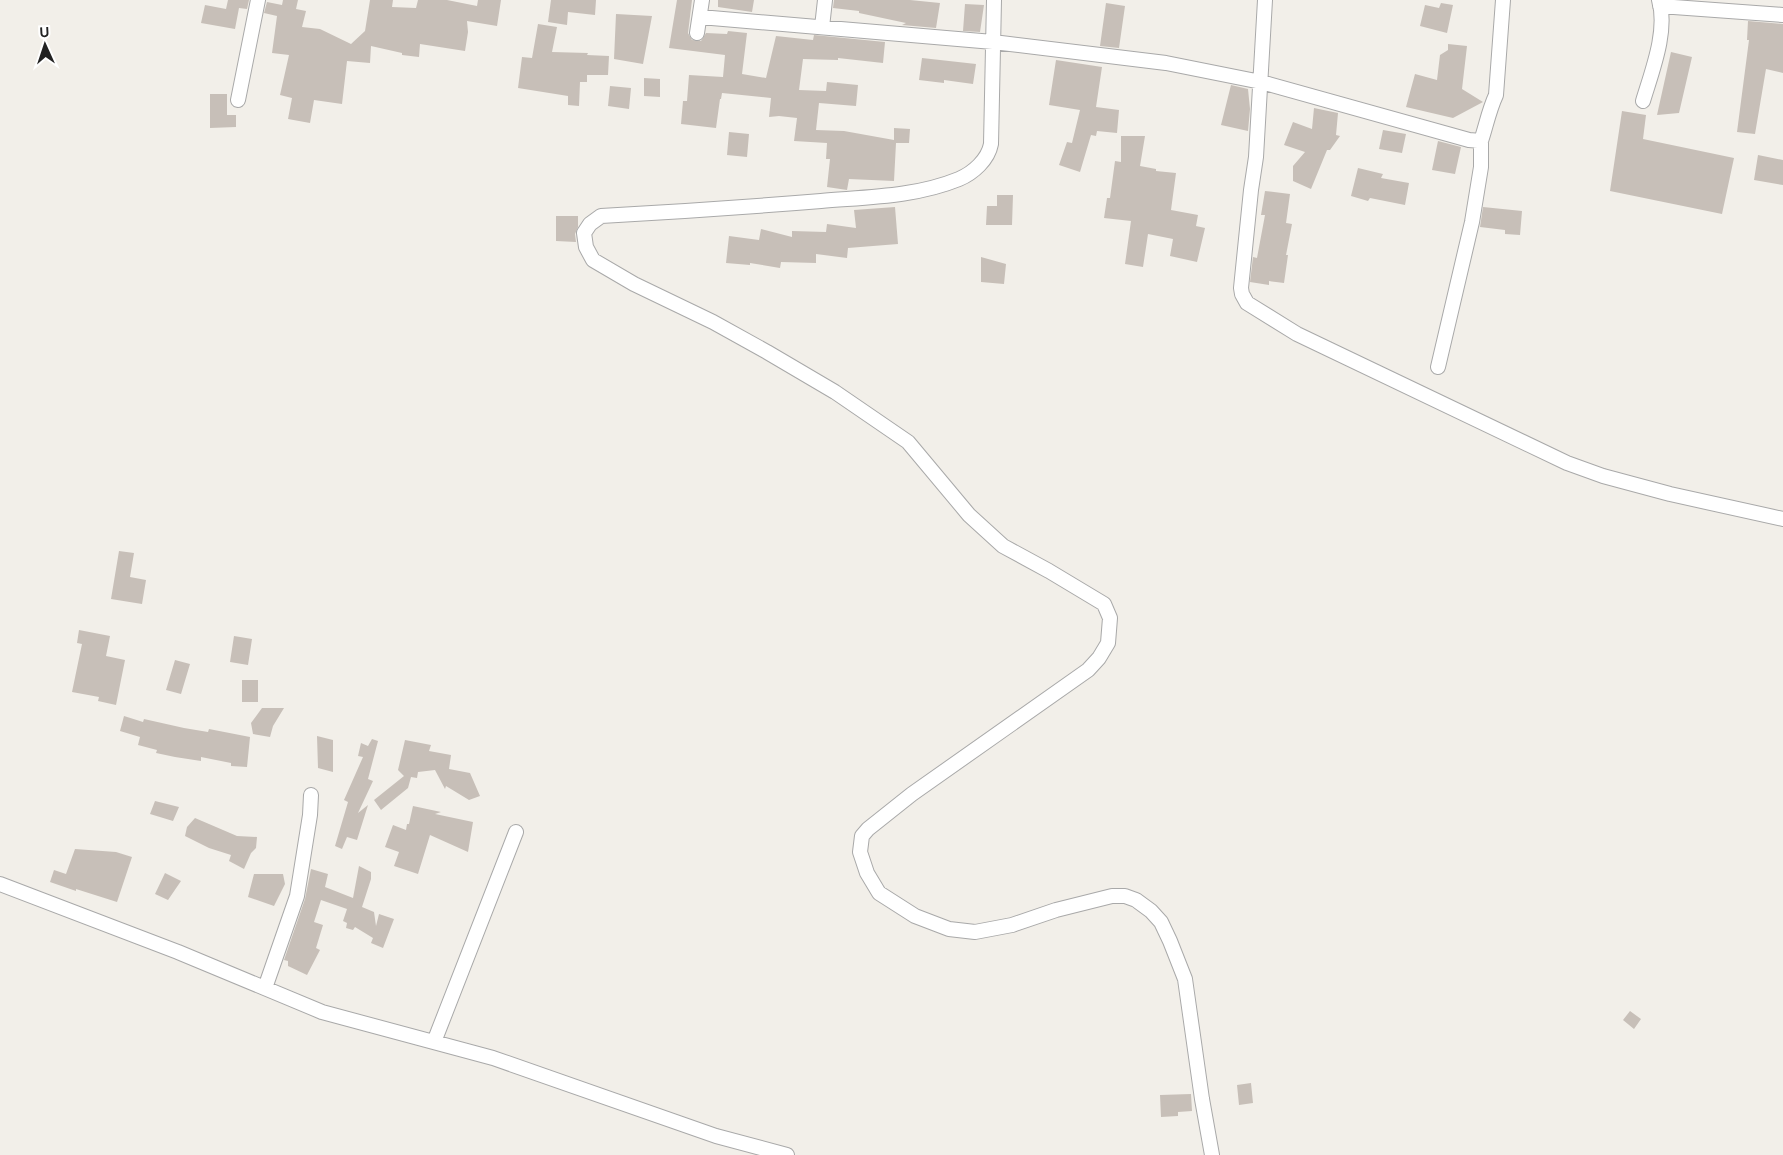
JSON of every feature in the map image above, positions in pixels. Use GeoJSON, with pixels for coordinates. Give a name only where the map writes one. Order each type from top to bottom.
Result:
{"type":"FeatureCollection","features":[{"type":"Feature","properties":{"kind":"street"},"geometry":{"type":"LineString","coordinates":[[238,100],[258,0]]}},
{"type":"Feature","properties":{"kind":"street"},"geometry":{"type":"LineString","coordinates":[[697,33],[702,0]]}},
{"type":"Feature","properties":{"kind":"street"},"geometry":{"type":"LineString","coordinates":[[822,27],[825,0]]}},
{"type":"Feature","properties":{"kind":"street"},"geometry":{"type":"LineString","coordinates":[[994,0],[991,144],[990,151],[974,170],[958,179],[896,195],[728,209],[601,216],[590,224],[584,233],[586,247],[593,260],[634,284],[713,322],[767,352],[835,392],[908,442],[969,515],[1003,546],[1104,604],[1110,618],[1108,643],[1099,658],[1088,670],[976,747],[890,811],[862,836],[860,852],[867,873],[879,893],[915,916],[949,929],[974,932],[1012,925],[1056,910],[1112,896],[1125,896],[1136,900],[1151,911],[1160,922],[1170,941],[1185,979],[1212,1155]]}},
{"type":"Feature","properties":{"kind":"street"},"geometry":{"type":"LineString","coordinates":[[1265,0],[1256,157],[1241,288],[1247,303],[1297,334],[1566,463],[1670,494],[1783,518]]}},
{"type":"Feature","properties":{"kind":"street"},"geometry":{"type":"LineString","coordinates":[[1438,367],[1472,222],[1481,167],[1481,141],[1488,120],[1490,106],[1496,95],[1503,0]]}},
{"type":"Feature","properties":{"kind":"street"},"geometry":{"type":"LineString","coordinates":[[1643,101],[1656,57],[1662,20],[1660,3],[1783,15]]}},
{"type":"Feature","properties":{"kind":"street"},"geometry":{"type":"LineString","coordinates":[[700,17],[994,42],[1166,63],[1261,82],[1469,140],[1481,141]]}},
{"type":"Feature","properties":{"kind":"street"},"geometry":{"type":"LineString","coordinates":[[265,988],[297,896],[310,815],[311,795]]}},
{"type":"Feature","properties":{"kind":"street"},"geometry":{"type":"LineString","coordinates":[[434,1042],[516,832]]}},
{"type":"Feature","properties":{"kind":"street"},"geometry":{"type":"LineString","coordinates":[[0,884],[169,949],[322,1012],[493,1058],[716,1136],[788,1155]]}},
{"type":"Feature","properties":{"kind":"building"},"geometry":{"type":"Polygon","coordinates":[[[228,0],[249,0],[247,9],[239,8],[235,29],[201,23],[205,5],[226,9],[228,0]]]}},
{"type":"Feature","properties":{"kind":"building"},"geometry":{"type":"Polygon","coordinates":[[[283,0],[298,0],[296,9],[306,11],[302,27],[320,29],[351,44],[365,31],[370,0],[393,0],[392,7],[416,8],[418,0],[447,0],[477,6],[478,0],[501,0],[497,26],[467,21],[468,32],[465,51],[420,44],[419,57],[402,55],[402,53],[371,46],[370,63],[347,61],[342,104],[314,100],[310,123],[288,119],[292,98],[280,95],[289,55],[272,53],[277,16],[264,13],[267,2],[282,5],[283,0]]]}},
{"type":"Feature","properties":{"kind":"building"},"geometry":{"type":"Polygon","coordinates":[[[551,0],[596,0],[595,15],[568,12],[567,25],[548,22],[551,0]]]}},
{"type":"Feature","properties":{"kind":"building"},"geometry":{"type":"Polygon","coordinates":[[[677,0],[692,0],[688,33],[692,40],[701,41],[706,33],[727,34],[728,31],[747,33],[742,74],[766,78],[776,36],[813,40],[814,35],[885,42],[883,63],[838,58],[838,60],[803,59],[799,90],[826,91],[827,82],[858,85],[856,106],[819,103],[816,130],[844,131],[894,140],[894,128],[910,129],[909,143],[896,143],[894,181],[849,179],[847,190],[827,187],[830,159],[826,159],[827,143],[794,141],[797,118],[769,117],[771,98],[722,93],[716,128],[681,124],[683,101],[687,101],[689,75],[723,77],[725,55],[669,48],[677,0]]]}},
{"type":"Feature","properties":{"kind":"building"},"geometry":{"type":"Polygon","coordinates":[[[718,0],[754,0],[752,12],[718,7],[718,0]]]}},
{"type":"Feature","properties":{"kind":"building"},"geometry":{"type":"Polygon","coordinates":[[[834,0],[910,0],[940,3],[936,28],[902,25],[906,23],[859,13],[859,11],[833,8],[834,0]]]}},
{"type":"Feature","properties":{"kind":"building"},"geometry":{"type":"Polygon","coordinates":[[[1106,3],[1125,6],[1119,48],[1100,46],[1106,3]]]}},
{"type":"Feature","properties":{"kind":"building"},"geometry":{"type":"Polygon","coordinates":[[[1441,3],[1453,5],[1447,33],[1420,26],[1425,5],[1439,8],[1441,3]]]}},
{"type":"Feature","properties":{"kind":"building"},"geometry":{"type":"Polygon","coordinates":[[[965,4],[984,5],[980,32],[963,31],[965,4]]]}},
{"type":"Feature","properties":{"kind":"building"},"geometry":{"type":"Polygon","coordinates":[[[616,14],[652,16],[643,64],[614,59],[616,14]]]}},
{"type":"Feature","properties":{"kind":"building"},"geometry":{"type":"Polygon","coordinates":[[[1748,21],[1783,24],[1783,73],[1766,69],[1755,134],[1737,132],[1749,40],[1747,40],[1748,21]]]}},
{"type":"Feature","properties":{"kind":"building"},"geometry":{"type":"Polygon","coordinates":[[[538,24],[557,27],[552,52],[588,53],[587,55],[609,56],[608,75],[587,75],[587,82],[580,82],[579,106],[568,105],[568,96],[518,88],[522,57],[532,58],[538,24]]]}},
{"type":"Feature","properties":{"kind":"building"},"geometry":{"type":"Polygon","coordinates":[[[1448,44],[1467,46],[1462,89],[1483,102],[1453,118],[1406,107],[1415,74],[1437,80],[1440,55],[1448,50],[1448,44]]]}},
{"type":"Feature","properties":{"kind":"building"},"geometry":{"type":"Polygon","coordinates":[[[1671,52],[1692,57],[1679,113],[1657,115],[1671,52]]]}},
{"type":"Feature","properties":{"kind":"building"},"geometry":{"type":"Polygon","coordinates":[[[922,58],[976,64],[973,84],[944,80],[944,83],[919,80],[922,58]]]}},
{"type":"Feature","properties":{"kind":"building"},"geometry":{"type":"Polygon","coordinates":[[[1056,60],[1102,67],[1096,107],[1119,110],[1117,133],[1097,131],[1096,136],[1091,135],[1080,172],[1059,165],[1067,142],[1072,143],[1080,110],[1049,105],[1056,60]]]}},
{"type":"Feature","properties":{"kind":"building"},"geometry":{"type":"Polygon","coordinates":[[[644,78],[660,79],[660,97],[644,96],[644,78]]]}},
{"type":"Feature","properties":{"kind":"building"},"geometry":{"type":"Polygon","coordinates":[[[1231,85],[1248,89],[1250,109],[1248,131],[1221,125],[1231,85]]]}},
{"type":"Feature","properties":{"kind":"building"},"geometry":{"type":"Polygon","coordinates":[[[610,86],[631,88],[629,109],[608,106],[610,86]]]}},
{"type":"Feature","properties":{"kind":"building"},"geometry":{"type":"Polygon","coordinates":[[[210,94],[227,94],[227,115],[236,115],[236,127],[210,128],[210,94]]]}},
{"type":"Feature","properties":{"kind":"building"},"geometry":{"type":"Polygon","coordinates":[[[1314,108],[1338,113],[1336,135],[1340,136],[1330,150],[1327,150],[1311,189],[1293,181],[1293,166],[1305,152],[1284,145],[1293,122],[1312,129],[1314,108]]]}},
{"type":"Feature","properties":{"kind":"building"},"geometry":{"type":"Polygon","coordinates":[[[1622,111],[1646,115],[1643,139],[1734,158],[1722,214],[1610,191],[1622,111]]]}},
{"type":"Feature","properties":{"kind":"building"},"geometry":{"type":"Polygon","coordinates":[[[1383,130],[1406,134],[1402,153],[1379,149],[1383,130]]]}},
{"type":"Feature","properties":{"kind":"building"},"geometry":{"type":"Polygon","coordinates":[[[729,132],[749,134],[747,157],[727,155],[729,132]]]}},
{"type":"Feature","properties":{"kind":"building"},"geometry":{"type":"Polygon","coordinates":[[[1121,136],[1145,136],[1140,166],[1156,169],[1156,171],[1176,173],[1171,210],[1198,215],[1196,226],[1205,228],[1197,262],[1170,256],[1173,239],[1148,234],[1143,267],[1125,264],[1131,221],[1104,218],[1107,198],[1110,198],[1115,161],[1121,162],[1121,136]]]}},
{"type":"Feature","properties":{"kind":"building"},"geometry":{"type":"Polygon","coordinates":[[[1438,141],[1461,147],[1455,174],[1432,170],[1438,141]]]}},
{"type":"Feature","properties":{"kind":"building"},"geometry":{"type":"Polygon","coordinates":[[[1758,155],[1783,160],[1783,185],[1754,180],[1758,155]]]}},
{"type":"Feature","properties":{"kind":"building"},"geometry":{"type":"Polygon","coordinates":[[[1358,168],[1383,174],[1381,178],[1409,183],[1405,205],[1370,198],[1368,201],[1351,196],[1358,168]]]}},
{"type":"Feature","properties":{"kind":"building"},"geometry":{"type":"Polygon","coordinates":[[[1265,191],[1290,194],[1286,223],[1292,224],[1286,255],[1288,255],[1284,283],[1269,281],[1269,285],[1250,282],[1253,257],[1257,258],[1265,215],[1261,215],[1265,191]]]}},
{"type":"Feature","properties":{"kind":"building"},"geometry":{"type":"Polygon","coordinates":[[[997,195],[1013,195],[1012,225],[986,225],[987,206],[997,206],[997,195]]]}},
{"type":"Feature","properties":{"kind":"building"},"geometry":{"type":"Polygon","coordinates":[[[895,207],[898,244],[848,248],[847,258],[816,254],[816,263],[781,262],[780,268],[750,263],[750,265],[726,263],[729,236],[759,240],[761,229],[792,237],[792,231],[826,232],[827,224],[856,228],[854,210],[895,207]]]}},
{"type":"Feature","properties":{"kind":"building"},"geometry":{"type":"Polygon","coordinates":[[[1483,207],[1522,211],[1520,235],[1505,234],[1505,230],[1480,227],[1483,207]]]}},
{"type":"Feature","properties":{"kind":"building"},"geometry":{"type":"Polygon","coordinates":[[[556,216],[578,216],[578,227],[575,234],[576,242],[556,241],[556,216]]]}},
{"type":"Feature","properties":{"kind":"building"},"geometry":{"type":"Polygon","coordinates":[[[981,257],[1006,264],[1004,284],[981,282],[981,257]]]}},
{"type":"Feature","properties":{"kind":"building"},"geometry":{"type":"Polygon","coordinates":[[[119,551],[134,553],[130,577],[146,580],[142,604],[111,599],[119,551]]]}},
{"type":"Feature","properties":{"kind":"building"},"geometry":{"type":"Polygon","coordinates":[[[79,630],[110,636],[106,656],[125,660],[116,705],[98,701],[99,697],[72,692],[82,644],[77,643],[79,630]]]}},
{"type":"Feature","properties":{"kind":"building"},"geometry":{"type":"Polygon","coordinates":[[[234,636],[252,639],[248,665],[230,662],[234,636]]]}},
{"type":"Feature","properties":{"kind":"building"},"geometry":{"type":"Polygon","coordinates":[[[175,660],[190,664],[181,694],[166,690],[175,660]]]}},
{"type":"Feature","properties":{"kind":"building"},"geometry":{"type":"Polygon","coordinates":[[[242,680],[258,680],[258,702],[242,702],[242,680]]]}},
{"type":"Feature","properties":{"kind":"building"},"geometry":{"type":"Polygon","coordinates":[[[262,708],[284,708],[273,726],[270,737],[253,734],[251,723],[262,708]]]}},
{"type":"Feature","properties":{"kind":"building"},"geometry":{"type":"Polygon","coordinates":[[[124,716],[143,722],[144,719],[184,728],[208,732],[209,729],[250,737],[247,767],[231,766],[231,763],[201,757],[201,761],[156,753],[157,750],[138,745],[140,737],[120,731],[124,716]]]}},
{"type":"Feature","properties":{"kind":"building"},"geometry":{"type":"Polygon","coordinates":[[[317,736],[333,740],[333,772],[318,768],[317,736]]]}},
{"type":"Feature","properties":{"kind":"building"},"geometry":{"type":"Polygon","coordinates":[[[372,739],[378,741],[368,779],[373,781],[358,813],[368,805],[357,840],[347,837],[342,849],[335,846],[348,802],[344,800],[363,757],[358,756],[361,743],[368,746],[372,739]]]}},
{"type":"Feature","properties":{"kind":"building"},"geometry":{"type":"Polygon","coordinates":[[[405,740],[431,745],[429,751],[451,755],[449,769],[470,773],[480,796],[469,800],[446,786],[445,789],[435,770],[418,772],[417,778],[411,777],[408,788],[381,810],[374,800],[404,776],[398,770],[405,740]]]}},
{"type":"Feature","properties":{"kind":"building"},"geometry":{"type":"Polygon","coordinates":[[[155,801],[179,807],[173,821],[150,814],[155,801]]]}},
{"type":"Feature","properties":{"kind":"building"},"geometry":{"type":"Polygon","coordinates":[[[413,806],[441,812],[435,814],[473,822],[468,852],[430,835],[418,874],[394,866],[399,852],[385,847],[393,825],[406,830],[413,806]]]}},
{"type":"Feature","properties":{"kind":"building"},"geometry":{"type":"Polygon","coordinates":[[[195,818],[237,836],[257,837],[256,848],[251,853],[244,869],[229,861],[231,855],[209,848],[185,836],[187,827],[195,818]]]}},
{"type":"Feature","properties":{"kind":"building"},"geometry":{"type":"Polygon","coordinates":[[[75,849],[116,852],[132,857],[117,902],[50,882],[54,870],[66,874],[75,849]]]}},
{"type":"Feature","properties":{"kind":"building"},"geometry":{"type":"Polygon","coordinates":[[[359,866],[371,872],[371,879],[362,907],[374,912],[376,926],[379,914],[394,919],[383,948],[371,943],[373,938],[355,927],[353,930],[346,928],[347,923],[343,921],[347,909],[321,900],[314,922],[323,925],[316,948],[320,950],[307,975],[288,966],[288,961],[284,960],[305,899],[311,869],[328,874],[325,887],[353,898],[359,866]]]}},
{"type":"Feature","properties":{"kind":"building"},"geometry":{"type":"Polygon","coordinates":[[[165,873],[181,881],[168,900],[155,894],[165,873]]]}},
{"type":"Feature","properties":{"kind":"building"},"geometry":{"type":"Polygon","coordinates":[[[254,874],[283,874],[285,884],[274,906],[248,897],[254,874]]]}},
{"type":"Feature","properties":{"kind":"building"},"geometry":{"type":"Polygon","coordinates":[[[1630,1011],[1641,1019],[1634,1029],[1623,1020],[1630,1011]]]}},
{"type":"Feature","properties":{"kind":"building"},"geometry":{"type":"Polygon","coordinates":[[[1251,1083],[1253,1103],[1239,1105],[1237,1085],[1251,1083]]]}},
{"type":"Feature","properties":{"kind":"building"},"geometry":{"type":"Polygon","coordinates":[[[1191,1094],[1192,1111],[1178,1112],[1178,1116],[1161,1117],[1160,1095],[1191,1094]]]}}]}
